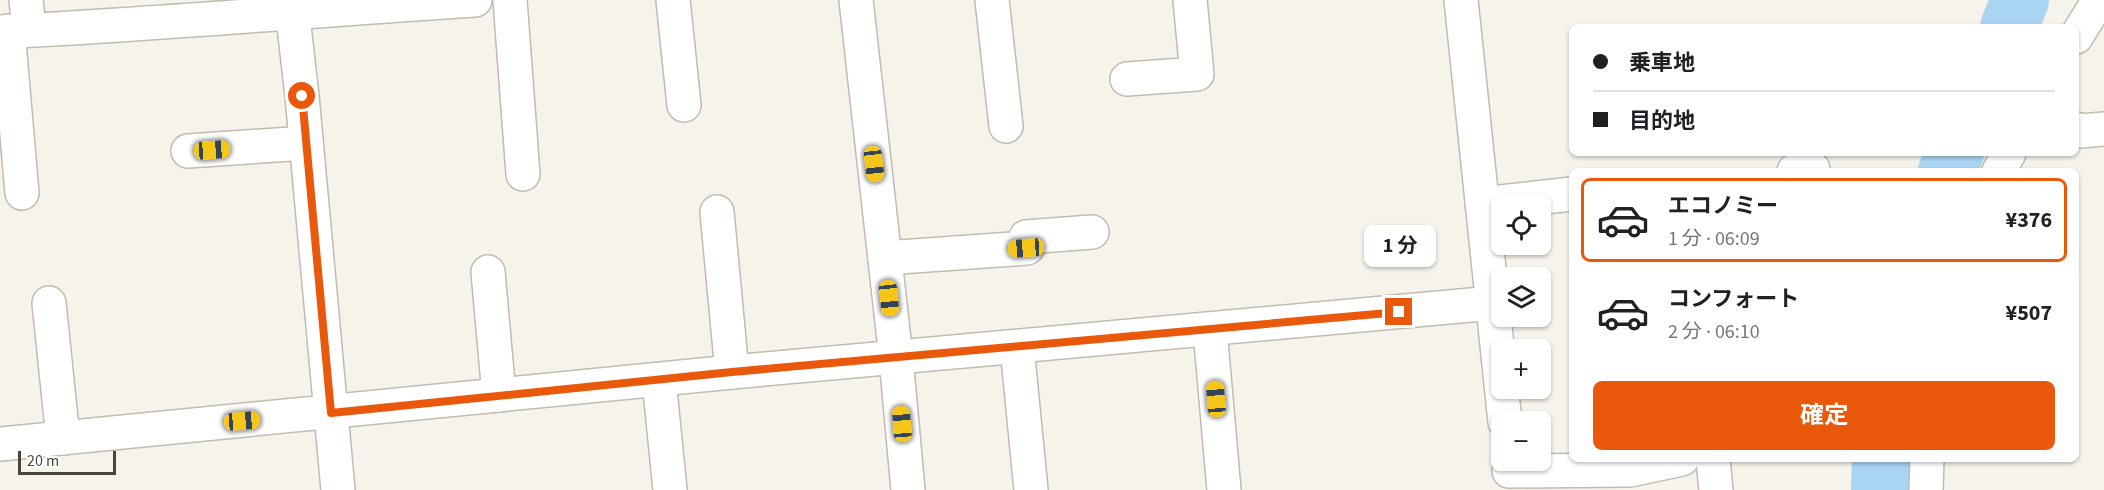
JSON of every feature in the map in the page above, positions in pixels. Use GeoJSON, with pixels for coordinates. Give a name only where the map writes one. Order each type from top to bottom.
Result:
{"type":"FeatureCollection","features":[{"type":"Feature","properties":{"kind":"street"},"geometry":{"type":"LineString","coordinates":[[22,193],[16,23],[218,19],[291,6],[475,0]]}},
{"type":"Feature","properties":{"kind":"street"},"geometry":{"type":"LineString","coordinates":[[510,0],[523,174]]}},
{"type":"Feature","properties":{"kind":"street"},"geometry":{"type":"LineString","coordinates":[[673,0],[684,105]]}},
{"type":"Feature","properties":{"kind":"street"},"geometry":{"type":"LineString","coordinates":[[856,0],[896,357],[908,490]]}},
{"type":"Feature","properties":{"kind":"street"},"geometry":{"type":"LineString","coordinates":[[992,0],[1006,126]]}},
{"type":"Feature","properties":{"kind":"street"},"geometry":{"type":"LineString","coordinates":[[1127,79],[1197,74],[1190,0]]}},
{"type":"Feature","properties":{"kind":"street"},"geometry":{"type":"LineString","coordinates":[[1461,0],[1491,285]]}},
{"type":"Feature","properties":{"kind":"street"},"geometry":{"type":"LineString","coordinates":[[2079,32],[2099,0]]}},
{"type":"Feature","properties":{"kind":"street"},"geometry":{"type":"LineString","coordinates":[[291,6],[338,490]]}},
{"type":"Feature","properties":{"kind":"street"},"geometry":{"type":"LineString","coordinates":[[2079,130],[2104,129]]}},
{"type":"Feature","properties":{"kind":"street"},"geometry":{"type":"LineString","coordinates":[[188,151],[306,143]]}},
{"type":"Feature","properties":{"kind":"street"},"geometry":{"type":"LineString","coordinates":[[1482,204],[1569,194]]}},
{"type":"Feature","properties":{"kind":"street"},"geometry":{"type":"LineString","coordinates":[[717,212],[732,372]]}},
{"type":"Feature","properties":{"kind":"street"},"geometry":{"type":"LineString","coordinates":[[885,258],[1026,248],[1026,237],[1092,232]]}},
{"type":"Feature","properties":{"kind":"street"},"geometry":{"type":"LineString","coordinates":[[488,272],[499,395]]}},
{"type":"Feature","properties":{"kind":"street"},"geometry":{"type":"LineString","coordinates":[[49,303],[63,438]]}},
{"type":"Feature","properties":{"kind":"street"},"geometry":{"type":"LineString","coordinates":[[0,444],[732,372],[1491,303]]}},
{"type":"Feature","properties":{"kind":"street"},"geometry":{"type":"LineString","coordinates":[[1495,327],[1503,411]]}},
{"type":"Feature","properties":{"kind":"street"},"geometry":{"type":"LineString","coordinates":[[1210,330],[1224,490]]}},
{"type":"Feature","properties":{"kind":"street"},"geometry":{"type":"LineString","coordinates":[[1017,347],[1031,490]]}},
{"type":"Feature","properties":{"kind":"street"},"geometry":{"type":"LineString","coordinates":[[659,380],[670,490]]}},
{"type":"Feature","properties":{"kind":"street"},"geometry":{"type":"LineString","coordinates":[[1510,474],[1630,470],[1668,462]]}},
{"type":"Feature","properties":{"kind":"street"},"geometry":{"type":"LineString","coordinates":[[1713,462],[1716,490]]}},
{"type":"Feature","properties":{"kind":"street"},"geometry":{"type":"LineString","coordinates":[[1926,490],[1927,462]]}},
{"type":"Feature","properties":{"kind":"waterway"},"geometry":{"type":"LineString","coordinates":[[2010,24],[2020,0]]}},
{"type":"Feature","properties":{"kind":"waterway"},"geometry":{"type":"LineString","coordinates":[[1948,168],[1954,156]]}},
{"type":"Feature","properties":{"kind":"waterway"},"geometry":{"type":"LineString","coordinates":[[1880,490],[1881,462]]}},
{"type":"Feature","properties":{"kind":"route"},"geometry":{"type":"LineString","coordinates":[[302,96],[331,413],[732,372],[1399,312]]}}]}
